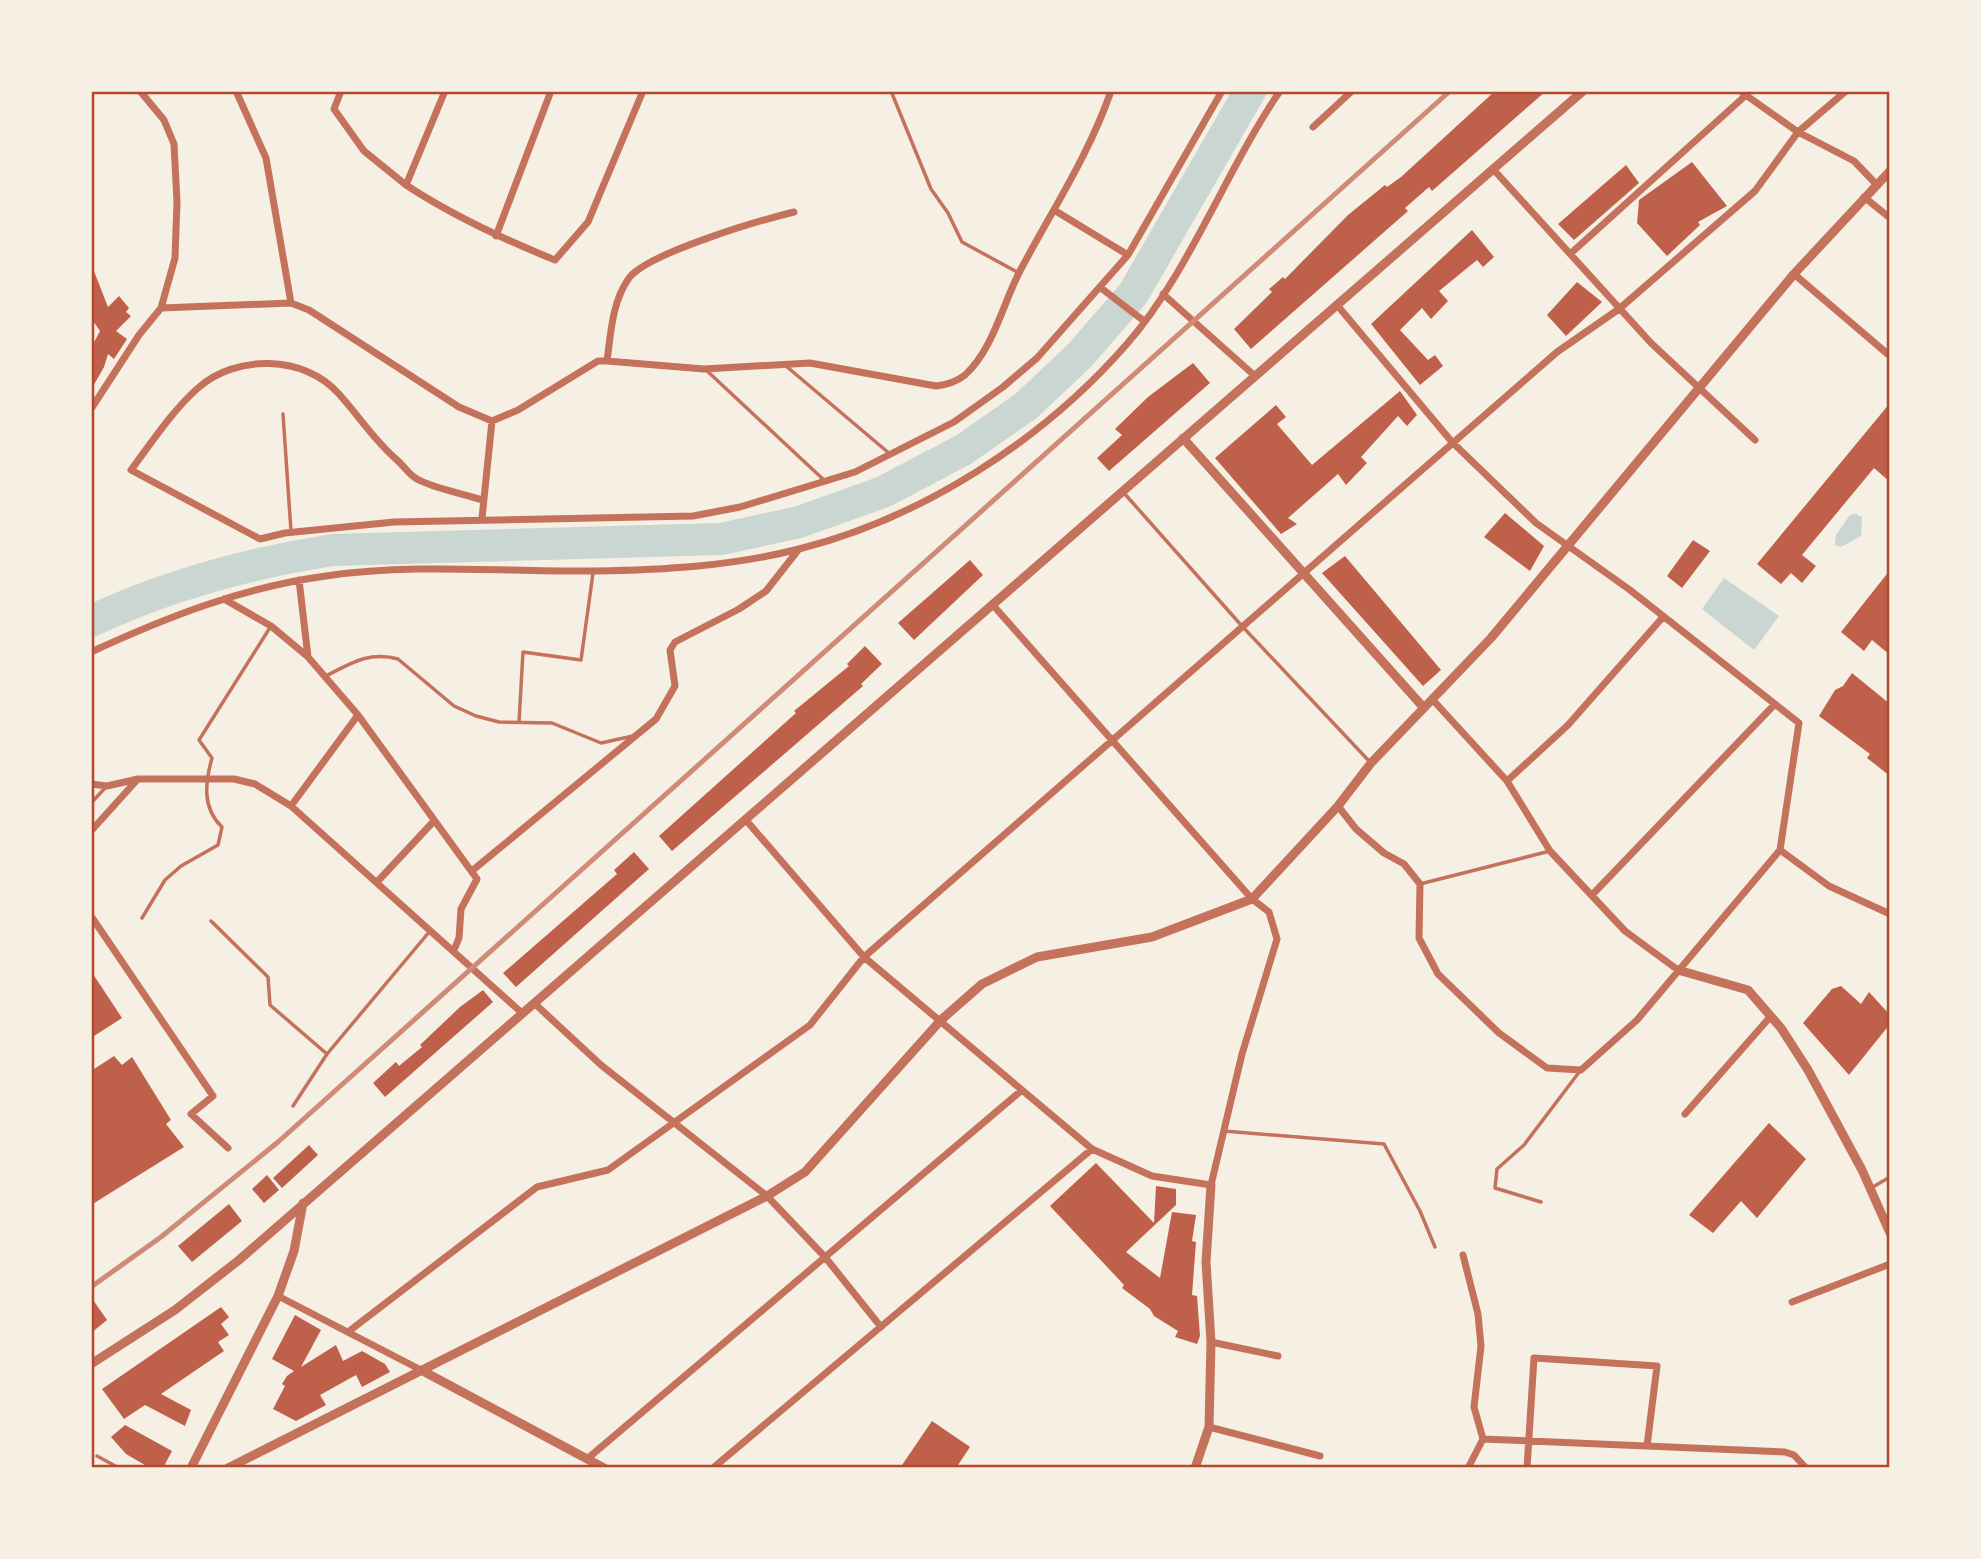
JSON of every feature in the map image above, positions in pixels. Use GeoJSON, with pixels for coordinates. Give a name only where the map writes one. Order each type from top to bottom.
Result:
{"type":"FeatureCollection","features":[{"type":"Feature","properties":{"kind":"street"},"geometry":{"type":"LineString","coordinates":[[91,409],[161,308],[175,258],[177,202],[174,144],[164,120],[140,91]]}},
{"type":"Feature","properties":{"kind":"street"},"geometry":{"type":"LineString","coordinates":[[236,91],[266,158],[291,303]]}},
{"type":"Feature","properties":{"kind":"street"},"geometry":{"type":"LineString","coordinates":[[341,91],[334,109],[364,151],[406,185],[496,236],[555,260],[588,222],[643,91]]}},
{"type":"Feature","properties":{"kind":"street"},"geometry":{"type":"LineString","coordinates":[[406,185],[445,91]]}},
{"type":"Feature","properties":{"kind":"street"},"geometry":{"type":"LineString","coordinates":[[496,236],[551,91]]}},
{"type":"Feature","properties":{"kind":"street"},"geometry":{"type":"LineString","coordinates":[[161,308],[291,303],[309,310],[459,407],[492,421],[518,410],[598,362],[607,361],[704,369],[810,363],[936,386],[949,384],[965,375],[981,355],[1018,273],[1093,138],[1111,91]]}},
{"type":"Feature","properties":{"kind":"street"},"geometry":{"type":"LineString","coordinates":[[482,500],[416,478],[377,444],[337,392],[299,366],[274,363],[224,371],[201,386],[180,406],[131,470],[260,539],[394,522],[482,518],[693,516],[740,507],[827,482],[891,455],[954,422],[1003,387],[1037,358],[1103,289],[1128,255],[1222,91]]}},
{"type":"Feature","properties":{"kind":"street"},"geometry":{"type":"LineString","coordinates":[[91,652],[161,620],[224,598],[299,580],[384,571],[594,571],[705,565],[799,549],[889,517],[1006,452],[1102,370],[1163,294],[1280,91]]}},
{"type":"Feature","properties":{"kind":"street"},"geometry":{"type":"LineString","coordinates":[[1313,127],[1352,91]]}},
{"type":"Feature","properties":{"kind":"street"},"geometry":{"type":"LineString","coordinates":[[91,1364],[175,1310],[239,1260],[1583,91]]}},
{"type":"Feature","properties":{"kind":"street"},"geometry":{"type":"LineString","coordinates":[[348,1332],[537,1187],[608,1170],[810,1025],[864,957],[1452,442],[1557,352],[1619,309],[1755,191],[1798,132],[1846,91]]}},
{"type":"Feature","properties":{"kind":"street"},"geometry":{"type":"LineString","coordinates":[[1570,254],[1743,93],[1798,132],[1854,161],[1876,184]]}},
{"type":"Feature","properties":{"kind":"street"},"geometry":{"type":"LineString","coordinates":[[1493,169],[1619,309],[1697,388],[1755,440]]}},
{"type":"Feature","properties":{"kind":"street"},"geometry":{"type":"LineString","coordinates":[[228,1468],[767,1196],[805,1172],[942,1020],[982,984],[1037,957],[1152,937],[1252,899],[1338,806],[1371,763],[1491,638],[1794,274],[1890,171]]}},
{"type":"Feature","properties":{"kind":"street"},"geometry":{"type":"LineString","coordinates":[[1864,197],[1890,218]]}},
{"type":"Feature","properties":{"kind":"street"},"geometry":{"type":"LineString","coordinates":[[1054,210],[1128,255]]}},
{"type":"Feature","properties":{"kind":"street"},"geometry":{"type":"LineString","coordinates":[[607,361],[614,310],[630,277],[646,265],[753,222],[794,212]]}},
{"type":"Feature","properties":{"kind":"street"},"geometry":{"type":"LineString","coordinates":[[1794,274],[1890,356]]}},
{"type":"Feature","properties":{"kind":"street"},"geometry":{"type":"LineString","coordinates":[[1103,289],[1143,320]]}},
{"type":"Feature","properties":{"kind":"street"},"geometry":{"type":"LineString","coordinates":[[1163,294],[1255,376]]}},
{"type":"Feature","properties":{"kind":"street"},"geometry":{"type":"LineString","coordinates":[[1337,305],[1452,442],[1536,523],[1799,723],[1780,850],[1637,1020],[1581,1070],[1547,1068],[1499,1033],[1438,974],[1419,938],[1420,884],[1404,863],[1384,853],[1356,829],[1338,806]]}},
{"type":"Feature","properties":{"kind":"street"},"geometry":{"type":"LineString","coordinates":[[482,518],[492,421]]}},
{"type":"Feature","properties":{"kind":"street"},"geometry":{"type":"LineString","coordinates":[[1183,438],[1424,708]]}},
{"type":"Feature","properties":{"kind":"street"},"geometry":{"type":"LineString","coordinates":[[473,870],[639,735],[662,712],[675,687],[670,650],[675,642],[739,609],[766,591],[799,549]]}},
{"type":"Feature","properties":{"kind":"street"},"geometry":{"type":"LineString","coordinates":[[299,580],[308,657]]}},
{"type":"Feature","properties":{"kind":"street"},"geometry":{"type":"LineString","coordinates":[[224,598],[271,626],[326,676],[358,715],[433,822],[473,870],[477,879],[461,909],[459,939],[454,950]]}},
{"type":"Feature","properties":{"kind":"street"},"geometry":{"type":"LineString","coordinates":[[992,604],[1252,899],[1269,912],[1277,939],[1222,1131],[1211,1185],[1206,1262],[1211,1342],[1209,1427],[1195,1468]]}},
{"type":"Feature","properties":{"kind":"street"},"geometry":{"type":"LineString","coordinates":[[1507,781],[1568,725],[1663,617]]}},
{"type":"Feature","properties":{"kind":"street"},"geometry":{"type":"LineString","coordinates":[[1432,699],[1507,781],[1550,851],[1625,932],[1678,970],[1748,990],[1771,1016],[1808,1070],[1871,1188],[1890,1233]]}},
{"type":"Feature","properties":{"kind":"street"},"geometry":{"type":"LineString","coordinates":[[1592,895],[1775,704]]}},
{"type":"Feature","properties":{"kind":"street"},"geometry":{"type":"LineString","coordinates":[[291,806],[358,715]]}},
{"type":"Feature","properties":{"kind":"street"},"geometry":{"type":"LineString","coordinates":[[91,831],[138,779]]}},
{"type":"Feature","properties":{"kind":"street"},"geometry":{"type":"LineString","coordinates":[[91,784],[107,786],[138,779],[234,779],[255,784],[291,806],[522,1013]]}},
{"type":"Feature","properties":{"kind":"street"},"geometry":{"type":"LineString","coordinates":[[746,819],[864,957],[942,1020],[1091,1149],[1152,1176],[1211,1185]]}},
{"type":"Feature","properties":{"kind":"street"},"geometry":{"type":"LineString","coordinates":[[377,882],[433,822]]}},
{"type":"Feature","properties":{"kind":"street"},"geometry":{"type":"LineString","coordinates":[[1780,850],[1829,886],[1890,914]]}},
{"type":"Feature","properties":{"kind":"street"},"geometry":{"type":"LineString","coordinates":[[91,916],[213,1096],[191,1114],[228,1148]]}},
{"type":"Feature","properties":{"kind":"street"},"geometry":{"type":"LineString","coordinates":[[534,1003],[601,1065],[767,1196],[825,1257],[881,1327]]}},
{"type":"Feature","properties":{"kind":"street"},"geometry":{"type":"LineString","coordinates":[[1685,1114],[1771,1016]]}},
{"type":"Feature","properties":{"kind":"street"},"geometry":{"type":"LineString","coordinates":[[587,1459],[1022,1090]]}},
{"type":"Feature","properties":{"kind":"street"},"geometry":{"type":"LineString","coordinates":[[713,1468],[1091,1149]]}},
{"type":"Feature","properties":{"kind":"street"},"geometry":{"type":"LineString","coordinates":[[191,1468],[278,1296],[294,1251],[303,1203]]}},
{"type":"Feature","properties":{"kind":"street"},"geometry":{"type":"LineString","coordinates":[[1463,1255],[1478,1314],[1481,1346],[1474,1407],[1483,1439],[1468,1468]]}},
{"type":"Feature","properties":{"kind":"street"},"geometry":{"type":"LineString","coordinates":[[1792,1303],[1890,1264]]}},
{"type":"Feature","properties":{"kind":"street"},"geometry":{"type":"LineString","coordinates":[[278,1296],[604,1468]]}},
{"type":"Feature","properties":{"kind":"street"},"geometry":{"type":"LineString","coordinates":[[1211,1342],[1278,1356]]}},
{"type":"Feature","properties":{"kind":"street"},"geometry":{"type":"LineString","coordinates":[[1527,1468],[1534,1357],[1657,1366],[1647,1446]]}},
{"type":"Feature","properties":{"kind":"street"},"geometry":{"type":"LineString","coordinates":[[1209,1427],[1320,1456]]}},
{"type":"Feature","properties":{"kind":"street"},"geometry":{"type":"LineString","coordinates":[[1483,1439],[1785,1452],[1794,1455],[1806,1468]]}},
{"type":"Feature","properties":{"kind":"lane"},"geometry":{"type":"LineString","coordinates":[[891,91],[931,189],[948,212],[962,242],[1018,273]]}},
{"type":"Feature","properties":{"kind":"lane"},"geometry":{"type":"LineString","coordinates":[[783,364],[891,455]]}},
{"type":"Feature","properties":{"kind":"lane"},"geometry":{"type":"LineString","coordinates":[[704,369],[827,482]]}},
{"type":"Feature","properties":{"kind":"lane"},"geometry":{"type":"LineString","coordinates":[[283,414],[291,533]]}},
{"type":"Feature","properties":{"kind":"lane"},"geometry":{"type":"LineString","coordinates":[[1122,491],[1241,625],[1371,763]]}},
{"type":"Feature","properties":{"kind":"lane"},"geometry":{"type":"LineString","coordinates":[[519,722],[523,652],[581,660],[594,571]]}},
{"type":"Feature","properties":{"kind":"lane"},"geometry":{"type":"LineString","coordinates":[[142,918],[165,880],[181,866],[218,845],[222,827],[212,817],[208,806],[206,780],[212,758],[199,740],[271,626]]}},
{"type":"Feature","properties":{"kind":"lane"},"geometry":{"type":"LineString","coordinates":[[326,676],[366,656],[388,656],[398,659],[454,706],[476,716],[552,723],[601,743],[639,735]]}},
{"type":"Feature","properties":{"kind":"lane"},"geometry":{"type":"LineString","coordinates":[[91,803],[107,786]]}},
{"type":"Feature","properties":{"kind":"lane"},"geometry":{"type":"LineString","coordinates":[[1420,884],[1550,851]]}},
{"type":"Feature","properties":{"kind":"lane"},"geometry":{"type":"LineString","coordinates":[[211,920],[268,977],[270,1005],[327,1054]]}},
{"type":"Feature","properties":{"kind":"lane"},"geometry":{"type":"LineString","coordinates":[[293,1106],[327,1054],[430,931]]}},
{"type":"Feature","properties":{"kind":"lane"},"geometry":{"type":"LineString","coordinates":[[1541,1202],[1495,1188],[1497,1169],[1524,1145],[1581,1070]]}},
{"type":"Feature","properties":{"kind":"lane"},"geometry":{"type":"LineString","coordinates":[[1222,1131],[1384,1144],[1420,1211],[1435,1247]]}},
{"type":"Feature","properties":{"kind":"lane"},"geometry":{"type":"LineString","coordinates":[[1871,1188],[1890,1177]]}},
{"type":"Feature","properties":{"kind":"lane"},"geometry":{"type":"LineString","coordinates":[[97,1456],[119,1468]]}},
{"type":"Feature","properties":{"kind":"shaded area"},"geometry":{"type":"Polygon","coordinates":[[[1850,515],[1862,517],[1861,536],[1841,547],[1835,545],[1836,535],[1850,515]]]}},
{"type":"Feature","properties":{"kind":"shaded area"},"geometry":{"type":"Polygon","coordinates":[[[1724,578],[1779,616],[1754,650],[1702,609],[1724,578]]]}},
{"type":"Feature","properties":{"kind":"building"},"geometry":{"type":"Polygon","coordinates":[[[1495,91],[1546,91],[1432,191],[1429,187],[1405,208],[1408,211],[1251,349],[1234,329],[1272,292],[1269,289],[1283,277],[1285,279],[1348,215],[1385,185],[1387,187],[1401,177],[1495,91]]]}},
{"type":"Feature","properties":{"kind":"building"},"geometry":{"type":"Polygon","coordinates":[[[1692,162],[1727,206],[1698,222],[1700,225],[1667,256],[1637,223],[1639,200],[1692,162]]]}},
{"type":"Feature","properties":{"kind":"building"},"geometry":{"type":"Polygon","coordinates":[[[1626,165],[1639,183],[1574,240],[1558,224],[1626,165]]]}},
{"type":"Feature","properties":{"kind":"building"},"geometry":{"type":"Polygon","coordinates":[[[1472,230],[1494,257],[1483,267],[1477,260],[1439,291],[1448,301],[1431,319],[1422,308],[1400,330],[1428,360],[1435,355],[1443,366],[1420,385],[1371,324],[1472,230]]]}},
{"type":"Feature","properties":{"kind":"building"},"geometry":{"type":"Polygon","coordinates":[[[92,266],[108,307],[119,296],[129,308],[126,312],[131,316],[116,331],[127,339],[114,359],[108,354],[91,390],[91,348],[100,331],[91,318],[92,266]]]}},
{"type":"Feature","properties":{"kind":"building"},"geometry":{"type":"Polygon","coordinates":[[[1577,282],[1602,302],[1566,336],[1547,315],[1577,282]]]}},
{"type":"Feature","properties":{"kind":"building"},"geometry":{"type":"Polygon","coordinates":[[[1193,363],[1210,383],[1109,471],[1097,458],[1122,435],[1115,429],[1148,397],[1193,363]]]}},
{"type":"Feature","properties":{"kind":"building"},"geometry":{"type":"Polygon","coordinates":[[[1400,391],[1417,415],[1407,426],[1398,416],[1361,457],[1367,463],[1346,485],[1338,474],[1288,518],[1297,524],[1281,534],[1215,458],[1276,405],[1286,417],[1277,424],[1312,465],[1400,391]]]}},
{"type":"Feature","properties":{"kind":"building"},"geometry":{"type":"Polygon","coordinates":[[[1890,403],[1890,482],[1874,468],[1802,555],[1816,566],[1802,583],[1791,573],[1781,584],[1757,564],[1890,403]]]}},
{"type":"Feature","properties":{"kind":"building"},"geometry":{"type":"Polygon","coordinates":[[[1505,513],[1544,546],[1530,571],[1484,537],[1505,513]]]}},
{"type":"Feature","properties":{"kind":"building"},"geometry":{"type":"Polygon","coordinates":[[[1693,540],[1710,551],[1682,588],[1667,576],[1693,540]]]}},
{"type":"Feature","properties":{"kind":"building"},"geometry":{"type":"Polygon","coordinates":[[[1345,556],[1441,670],[1423,686],[1322,573],[1345,556]]]}},
{"type":"Feature","properties":{"kind":"building"},"geometry":{"type":"Polygon","coordinates":[[[970,560],[983,575],[914,640],[898,623],[970,560]]]}},
{"type":"Feature","properties":{"kind":"building"},"geometry":{"type":"Polygon","coordinates":[[[1890,570],[1890,655],[1872,640],[1864,651],[1841,632],[1890,570]]]}},
{"type":"Feature","properties":{"kind":"building"},"geometry":{"type":"Polygon","coordinates":[[[865,646],[882,664],[861,684],[863,686],[672,851],[659,836],[796,713],[794,711],[849,666],[847,664],[865,646]]]}},
{"type":"Feature","properties":{"kind":"building"},"geometry":{"type":"Polygon","coordinates":[[[1852,673],[1890,704],[1890,776],[1867,758],[1870,754],[1819,716],[1835,690],[1843,686],[1852,673]]]}},
{"type":"Feature","properties":{"kind":"building"},"geometry":{"type":"Polygon","coordinates":[[[634,852],[649,869],[516,987],[503,973],[617,874],[614,870],[634,852]]]}},
{"type":"Feature","properties":{"kind":"building"},"geometry":{"type":"Polygon","coordinates":[[[91,971],[122,1018],[91,1038],[91,971]]]}},
{"type":"Feature","properties":{"kind":"building"},"geometry":{"type":"Polygon","coordinates":[[[1841,986],[1861,1004],[1869,992],[1890,1015],[1890,1024],[1849,1075],[1803,1023],[1832,989],[1841,986]]]}},
{"type":"Feature","properties":{"kind":"building"},"geometry":{"type":"Polygon","coordinates":[[[483,990],[493,1002],[385,1097],[373,1083],[396,1062],[399,1066],[422,1047],[420,1045],[460,1007],[483,990]]]}},
{"type":"Feature","properties":{"kind":"building"},"geometry":{"type":"Polygon","coordinates":[[[114,1056],[122,1065],[132,1057],[171,1120],[166,1124],[184,1147],[91,1205],[91,1071],[114,1056]]]}},
{"type":"Feature","properties":{"kind":"building"},"geometry":{"type":"Polygon","coordinates":[[[1769,1123],[1806,1159],[1757,1218],[1741,1201],[1713,1233],[1689,1215],[1769,1123]]]}},
{"type":"Feature","properties":{"kind":"building"},"geometry":{"type":"Polygon","coordinates":[[[309,1145],[318,1155],[282,1188],[273,1178],[309,1145]]]}},
{"type":"Feature","properties":{"kind":"building"},"geometry":{"type":"Polygon","coordinates":[[[1096,1163],[1154,1223],[1156,1186],[1176,1189],[1176,1205],[1126,1252],[1160,1278],[1172,1212],[1196,1215],[1192,1241],[1196,1242],[1192,1295],[1197,1296],[1200,1336],[1197,1344],[1175,1337],[1178,1331],[1154,1316],[1150,1309],[1122,1288],[1124,1285],[1050,1206],[1096,1163]]]}},
{"type":"Feature","properties":{"kind":"building"},"geometry":{"type":"Polygon","coordinates":[[[267,1175],[279,1190],[264,1203],[252,1189],[267,1175]]]}},
{"type":"Feature","properties":{"kind":"building"},"geometry":{"type":"Polygon","coordinates":[[[229,1204],[242,1221],[192,1262],[178,1246],[229,1204]]]}},
{"type":"Feature","properties":{"kind":"building"},"geometry":{"type":"Polygon","coordinates":[[[91,1297],[107,1320],[91,1333],[91,1297]]]}},
{"type":"Feature","properties":{"kind":"building"},"geometry":{"type":"Polygon","coordinates":[[[221,1307],[229,1317],[221,1324],[229,1335],[218,1342],[224,1351],[161,1394],[191,1410],[185,1426],[145,1405],[124,1419],[102,1389],[221,1307]]]}},
{"type":"Feature","properties":{"kind":"building"},"geometry":{"type":"Polygon","coordinates":[[[295,1315],[321,1330],[301,1367],[336,1345],[343,1361],[362,1351],[385,1364],[390,1372],[362,1387],[356,1375],[320,1395],[326,1405],[296,1421],[273,1409],[285,1386],[282,1384],[294,1371],[272,1359],[295,1315]]]}},
{"type":"Feature","properties":{"kind":"building"},"geometry":{"type":"Polygon","coordinates":[[[932,1421],[970,1447],[956,1468],[900,1468],[932,1421]]]}},
{"type":"Feature","properties":{"kind":"building"},"geometry":{"type":"Polygon","coordinates":[[[125,1425],[172,1451],[163,1468],[150,1468],[126,1454],[111,1437],[125,1425]]]}},
{"type":"Feature","properties":{"kind":"waterway"},"geometry":{"type":"LineString","coordinates":[[91,621],[149,597],[209,577],[333,550],[721,539],[799,522],[883,492],[963,450],[1026,406],[1080,355],[1133,294],[1250,91]]}},
{"type":"Feature","properties":{"kind":"railway"},"geometry":{"type":"LineString","coordinates":[[91,1287],[161,1237],[278,1142],[1450,91]]}}]}
